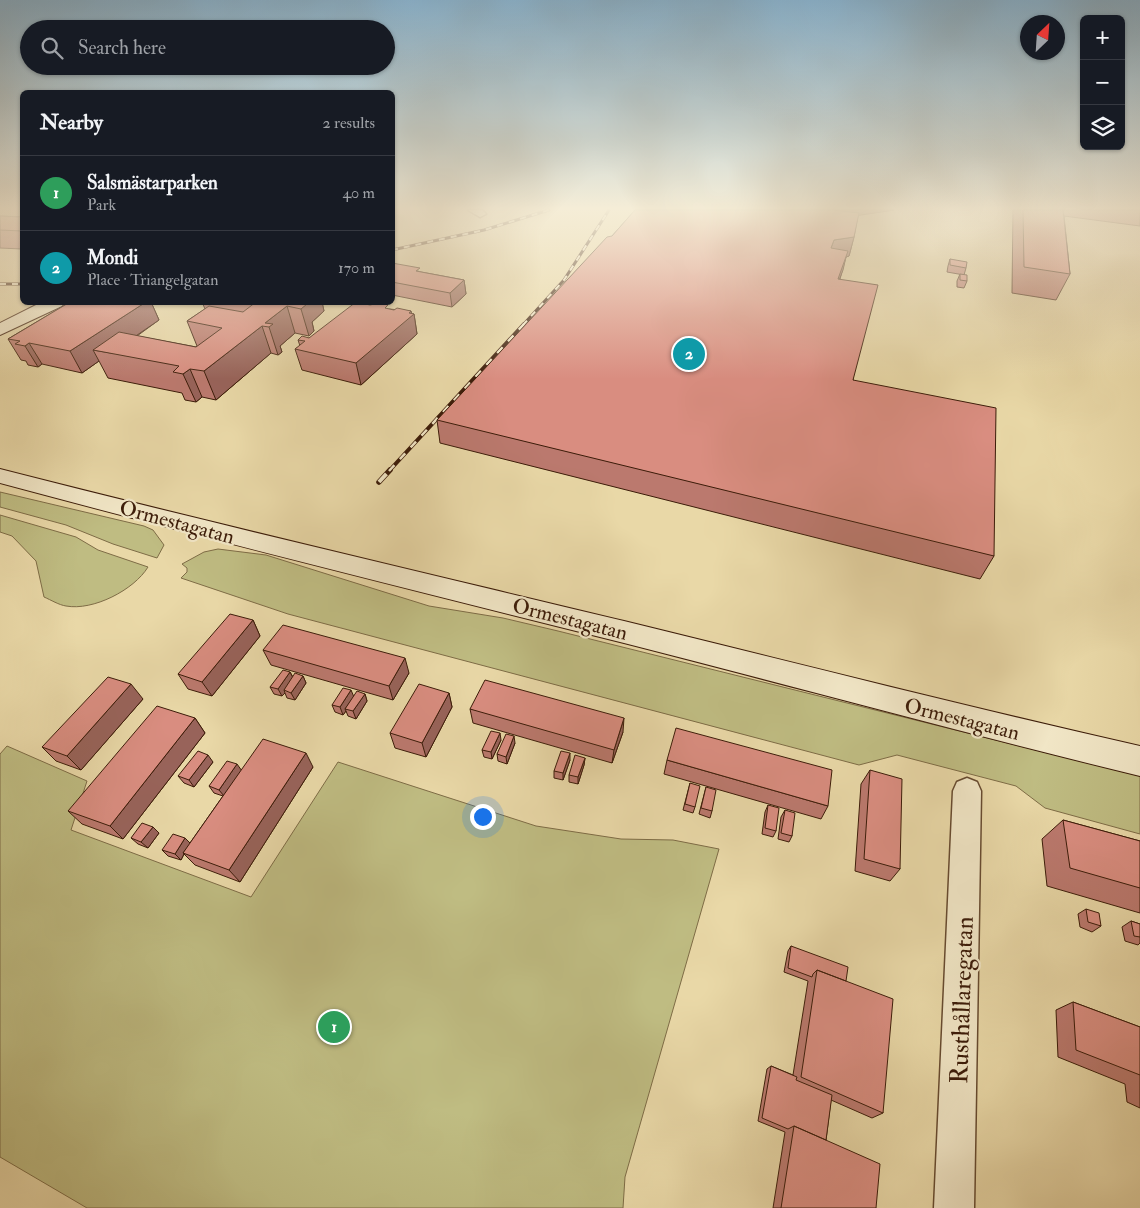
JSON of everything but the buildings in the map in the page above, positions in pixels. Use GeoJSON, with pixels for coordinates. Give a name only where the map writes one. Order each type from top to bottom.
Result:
{"type":"FeatureCollection","features":[{"type":"Feature","properties":{"kind":"street"},"geometry":{"type":"LineString","coordinates":[[0,314],[20,304]]}},
{"type":"Feature","properties":{"kind":"street"},"geometry":{"type":"LineString","coordinates":[[0,330],[50,305]]}},
{"type":"Feature","properties":{"kind":"street","name":"Ormestagatan"},"geometry":{"type":"LineString","coordinates":[[0,476],[212,532],[627,633],[969,721],[1140,761]]}},
{"type":"Feature","properties":{"kind":"street","name":"Rusthållaregatan"},"geometry":{"type":"LineString","coordinates":[[954,1208],[967,791]]}},
{"type":"Feature","properties":{"kind":"shaded area"},"geometry":{"type":"Polygon","coordinates":[[[0,492],[144,526],[153,530],[164,545],[157,558],[113,544],[66,525],[0,507],[0,492]]]}},
{"type":"Feature","properties":{"kind":"shaded area"},"geometry":{"type":"Polygon","coordinates":[[[0,515],[76,537],[98,550],[148,567],[133,584],[112,597],[100,602],[77,607],[61,605],[44,597],[36,561],[12,536],[0,532],[0,515]]]}},
{"type":"Feature","properties":{"kind":"shaded area"},"geometry":{"type":"Polygon","coordinates":[[[218,549],[266,555],[429,606],[503,618],[558,631],[1140,776],[1140,834],[1045,808],[1016,786],[897,755],[859,765],[288,614],[181,578],[187,572],[187,568],[182,564],[204,552],[218,549]]]}},
{"type":"Feature","properties":{"kind":"shaded area"},"geometry":{"type":"Polygon","coordinates":[[[7,746],[87,781],[71,830],[251,897],[338,762],[536,826],[621,839],[673,840],[719,849],[625,1177],[623,1208],[87,1208],[0,1157],[0,754],[7,746]]]}},
{"type":"Feature","properties":{"kind":"railway"},"geometry":{"type":"LineString","coordinates":[[523,325],[564,280],[573,266]]}},
{"type":"Feature","properties":{"kind":"railway"},"geometry":{"type":"LineString","coordinates":[[0,284],[20,284]]}},
{"type":"Feature","properties":{"kind":"railway"},"geometry":{"type":"LineString","coordinates":[[389,471],[524,324]]}},
{"type":"Feature","properties":{"kind":"railway"},"geometry":{"type":"LineString","coordinates":[[379,482],[390,470]]}},
{"type":"Feature","properties":{"kind":"place","name":"Mondi"},"geometry":{"type":"Point","coordinates":[689,354]}},
{"type":"Feature","properties":{"kind":"place","name":"Salsmästarparken"},"geometry":{"type":"Point","coordinates":[334,1027]}}]}
